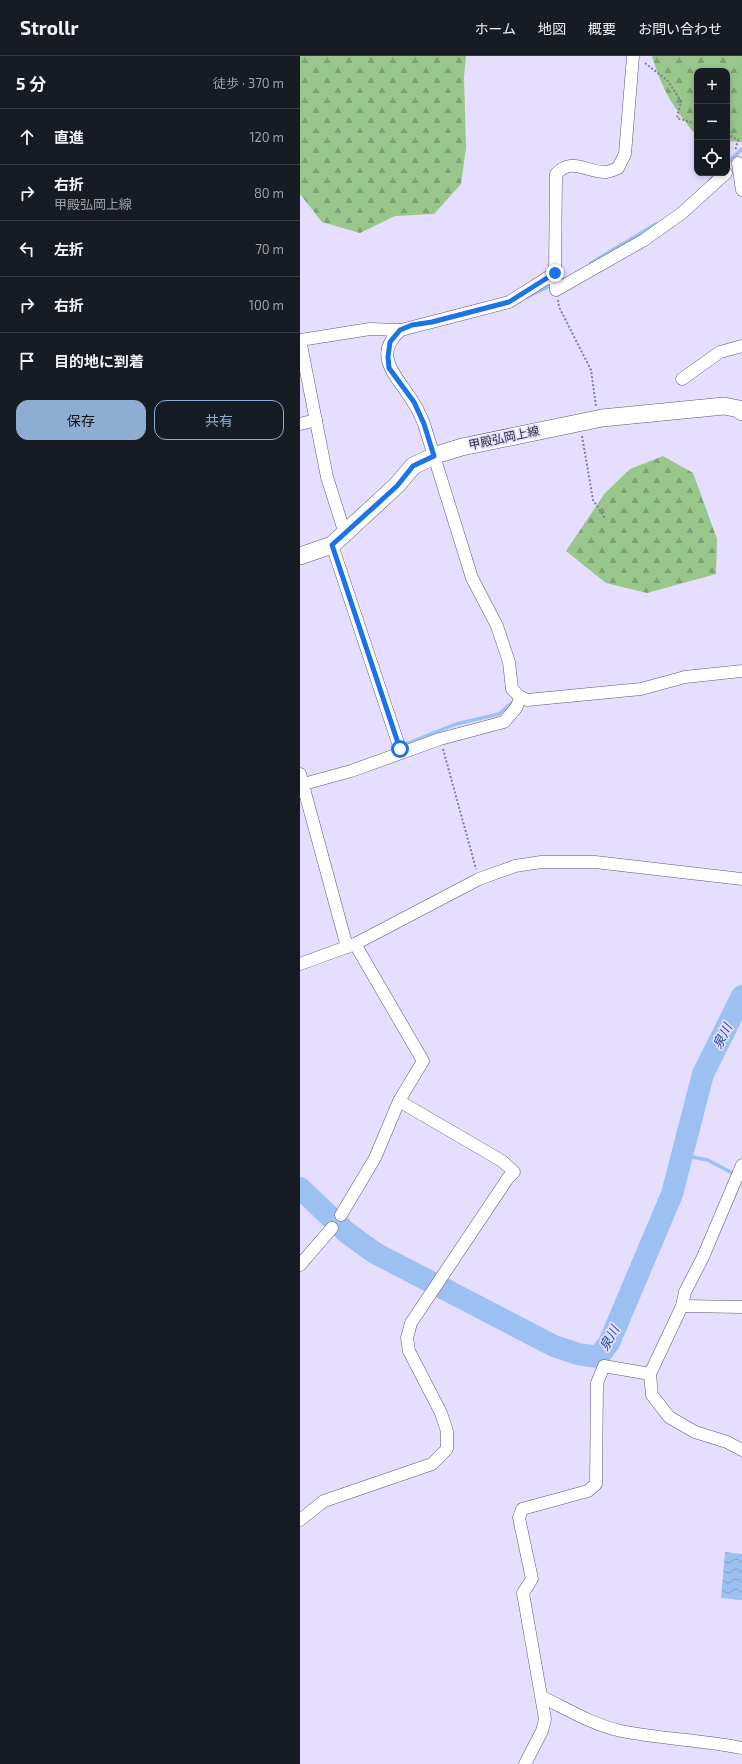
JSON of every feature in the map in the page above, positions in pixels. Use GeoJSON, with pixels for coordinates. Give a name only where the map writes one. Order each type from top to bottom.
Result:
{"type":"FeatureCollection","features":[{"type":"Feature","properties":{"kind":"main road","name":"甲殿弘岡上線"},"geometry":{"type":"LineString","coordinates":[[300,556],[332,545],[397,486],[413,466],[438,454],[462,447],[598,419],[724,406],[739,409],[742,412]]}},
{"type":"Feature","properties":{"kind":"street"},"geometry":{"type":"LineString","coordinates":[[555,282],[556,174],[562,167],[571,165],[604,173],[618,168],[625,154],[637,58]]}},
{"type":"Feature","properties":{"kind":"street"},"geometry":{"type":"LineString","coordinates":[[730,169],[740,162]]}},
{"type":"Feature","properties":{"kind":"street"},"geometry":{"type":"LineString","coordinates":[[740,162],[742,190]]}},
{"type":"Feature","properties":{"kind":"street"},"geometry":{"type":"LineString","coordinates":[[345,534],[327,477],[300,340],[370,329],[400,330],[412,325],[432,322],[509,302],[644,240],[682,213],[722,176]]}},
{"type":"Feature","properties":{"kind":"street"},"geometry":{"type":"LineString","coordinates":[[400,330],[390,342],[388,357],[389,368],[414,402],[438,454],[472,578],[497,626],[509,662],[512,689],[518,695],[527,700],[641,689],[685,677],[742,671]]}},
{"type":"Feature","properties":{"kind":"street"},"geometry":{"type":"LineString","coordinates":[[682,379],[720,352],[742,346]]}},
{"type":"Feature","properties":{"kind":"street"},"geometry":{"type":"LineString","coordinates":[[300,424],[316,420]]}},
{"type":"Feature","properties":{"kind":"street"},"geometry":{"type":"LineString","coordinates":[[332,545],[399,746]]}},
{"type":"Feature","properties":{"kind":"street"},"geometry":{"type":"LineString","coordinates":[[341,1215],[375,1158],[399,1101],[423,1061],[351,946],[301,781],[351,772],[399,746],[440,739],[504,722],[516,708],[518,695]]}},
{"type":"Feature","properties":{"kind":"street"},"geometry":{"type":"LineString","coordinates":[[300,964],[351,946],[479,879],[515,866],[541,862],[588,862],[742,879]]}},
{"type":"Feature","properties":{"kind":"street"},"geometry":{"type":"LineString","coordinates":[[300,1520],[324,1501],[432,1464],[446,1449],[447,1431],[441,1414],[409,1352],[407,1338],[411,1324],[431,1292],[508,1178],[514,1172],[502,1161],[399,1101]]}},
{"type":"Feature","properties":{"kind":"street"},"geometry":{"type":"LineString","coordinates":[[739,1173],[703,1258],[686,1292],[682,1306],[650,1374],[652,1395],[669,1417],[695,1432],[727,1442],[742,1450]]}},
{"type":"Feature","properties":{"kind":"street"},"geometry":{"type":"LineString","coordinates":[[300,1265],[332,1228]]}},
{"type":"Feature","properties":{"kind":"street"},"geometry":{"type":"LineString","coordinates":[[682,1306],[742,1307]]}},
{"type":"Feature","properties":{"kind":"street"},"geometry":{"type":"LineString","coordinates":[[525,1764],[542,1731],[545,1719],[523,1593],[532,1579],[519,1518],[522,1509],[588,1491],[596,1484],[597,1383],[604,1366],[650,1374]]}},
{"type":"Feature","properties":{"kind":"street"},"geometry":{"type":"LineString","coordinates":[[542,1697],[597,1723],[620,1730],[713,1742],[742,1748]]}},
{"type":"Feature","properties":{"kind":"path"},"geometry":{"type":"LineString","coordinates":[[637,58],[668,81],[680,101],[676,118],[694,123]]}},
{"type":"Feature","properties":{"kind":"path"},"geometry":{"type":"LineString","coordinates":[[730,136],[738,140],[735,148]]}},
{"type":"Feature","properties":{"kind":"path"},"geometry":{"type":"LineString","coordinates":[[555,282],[559,307],[591,370],[598,419]]}},
{"type":"Feature","properties":{"kind":"path"},"geometry":{"type":"LineString","coordinates":[[580,423],[593,500],[605,518]]}},
{"type":"Feature","properties":{"kind":"path"},"geometry":{"type":"LineString","coordinates":[[440,739],[479,879]]}},
{"type":"Feature","properties":{"kind":"green space"},"geometry":{"type":"Polygon","coordinates":[[[300,56],[466,56],[464,77],[466,148],[461,184],[434,214],[395,216],[360,233],[322,222],[300,194],[300,56]]]}},
{"type":"Feature","properties":{"kind":"green space"},"geometry":{"type":"Polygon","coordinates":[[[652,56],[742,56],[742,142],[730,141],[730,68],[694,68],[694,132],[675,108],[652,56]]]}},
{"type":"Feature","properties":{"kind":"green space"},"geometry":{"type":"Polygon","coordinates":[[[663,456],[693,473],[717,539],[716,574],[647,593],[606,583],[566,551],[605,493],[630,469],[663,456]]]}},
{"type":"Feature","properties":{"kind":"water"},"geometry":{"type":"Polygon","coordinates":[[[725,1552],[742,1554],[742,1600],[721,1598],[725,1552]]]}},
{"type":"Feature","properties":{"kind":"waterway"},"geometry":{"type":"LineString","coordinates":[[730,160],[742,149]]}},
{"type":"Feature","properties":{"kind":"waterway"},"geometry":{"type":"LineString","coordinates":[[710,180],[714,176]]}},
{"type":"Feature","properties":{"kind":"waterway"},"geometry":{"type":"LineString","coordinates":[[591,263],[656,224]]}},
{"type":"Feature","properties":{"kind":"waterway"},"geometry":{"type":"LineString","coordinates":[[527,297],[554,284]]}},
{"type":"Feature","properties":{"kind":"waterway"},"geometry":{"type":"LineString","coordinates":[[401,746],[456,724],[499,714],[513,702]]}},
{"type":"Feature","properties":{"kind":"waterway","name":"泉川"},"geometry":{"type":"LineString","coordinates":[[300,1188],[346,1232],[375,1253],[554,1346],[578,1354],[598,1357],[609,1343],[672,1194],[703,1074],[742,996]]}},
{"type":"Feature","properties":{"kind":"waterway"},"geometry":{"type":"LineString","coordinates":[[682,1155],[708,1160],[736,1175]]}},
{"type":"Feature","properties":{"kind":"route"},"geometry":{"type":"LineString","coordinates":[[400,749],[332,545],[397,486],[413,466],[434,456],[424,424],[414,402],[389,368],[388,357],[390,342],[400,330],[412,325],[432,322],[509,302],[524,294],[555,273]]}}]}
